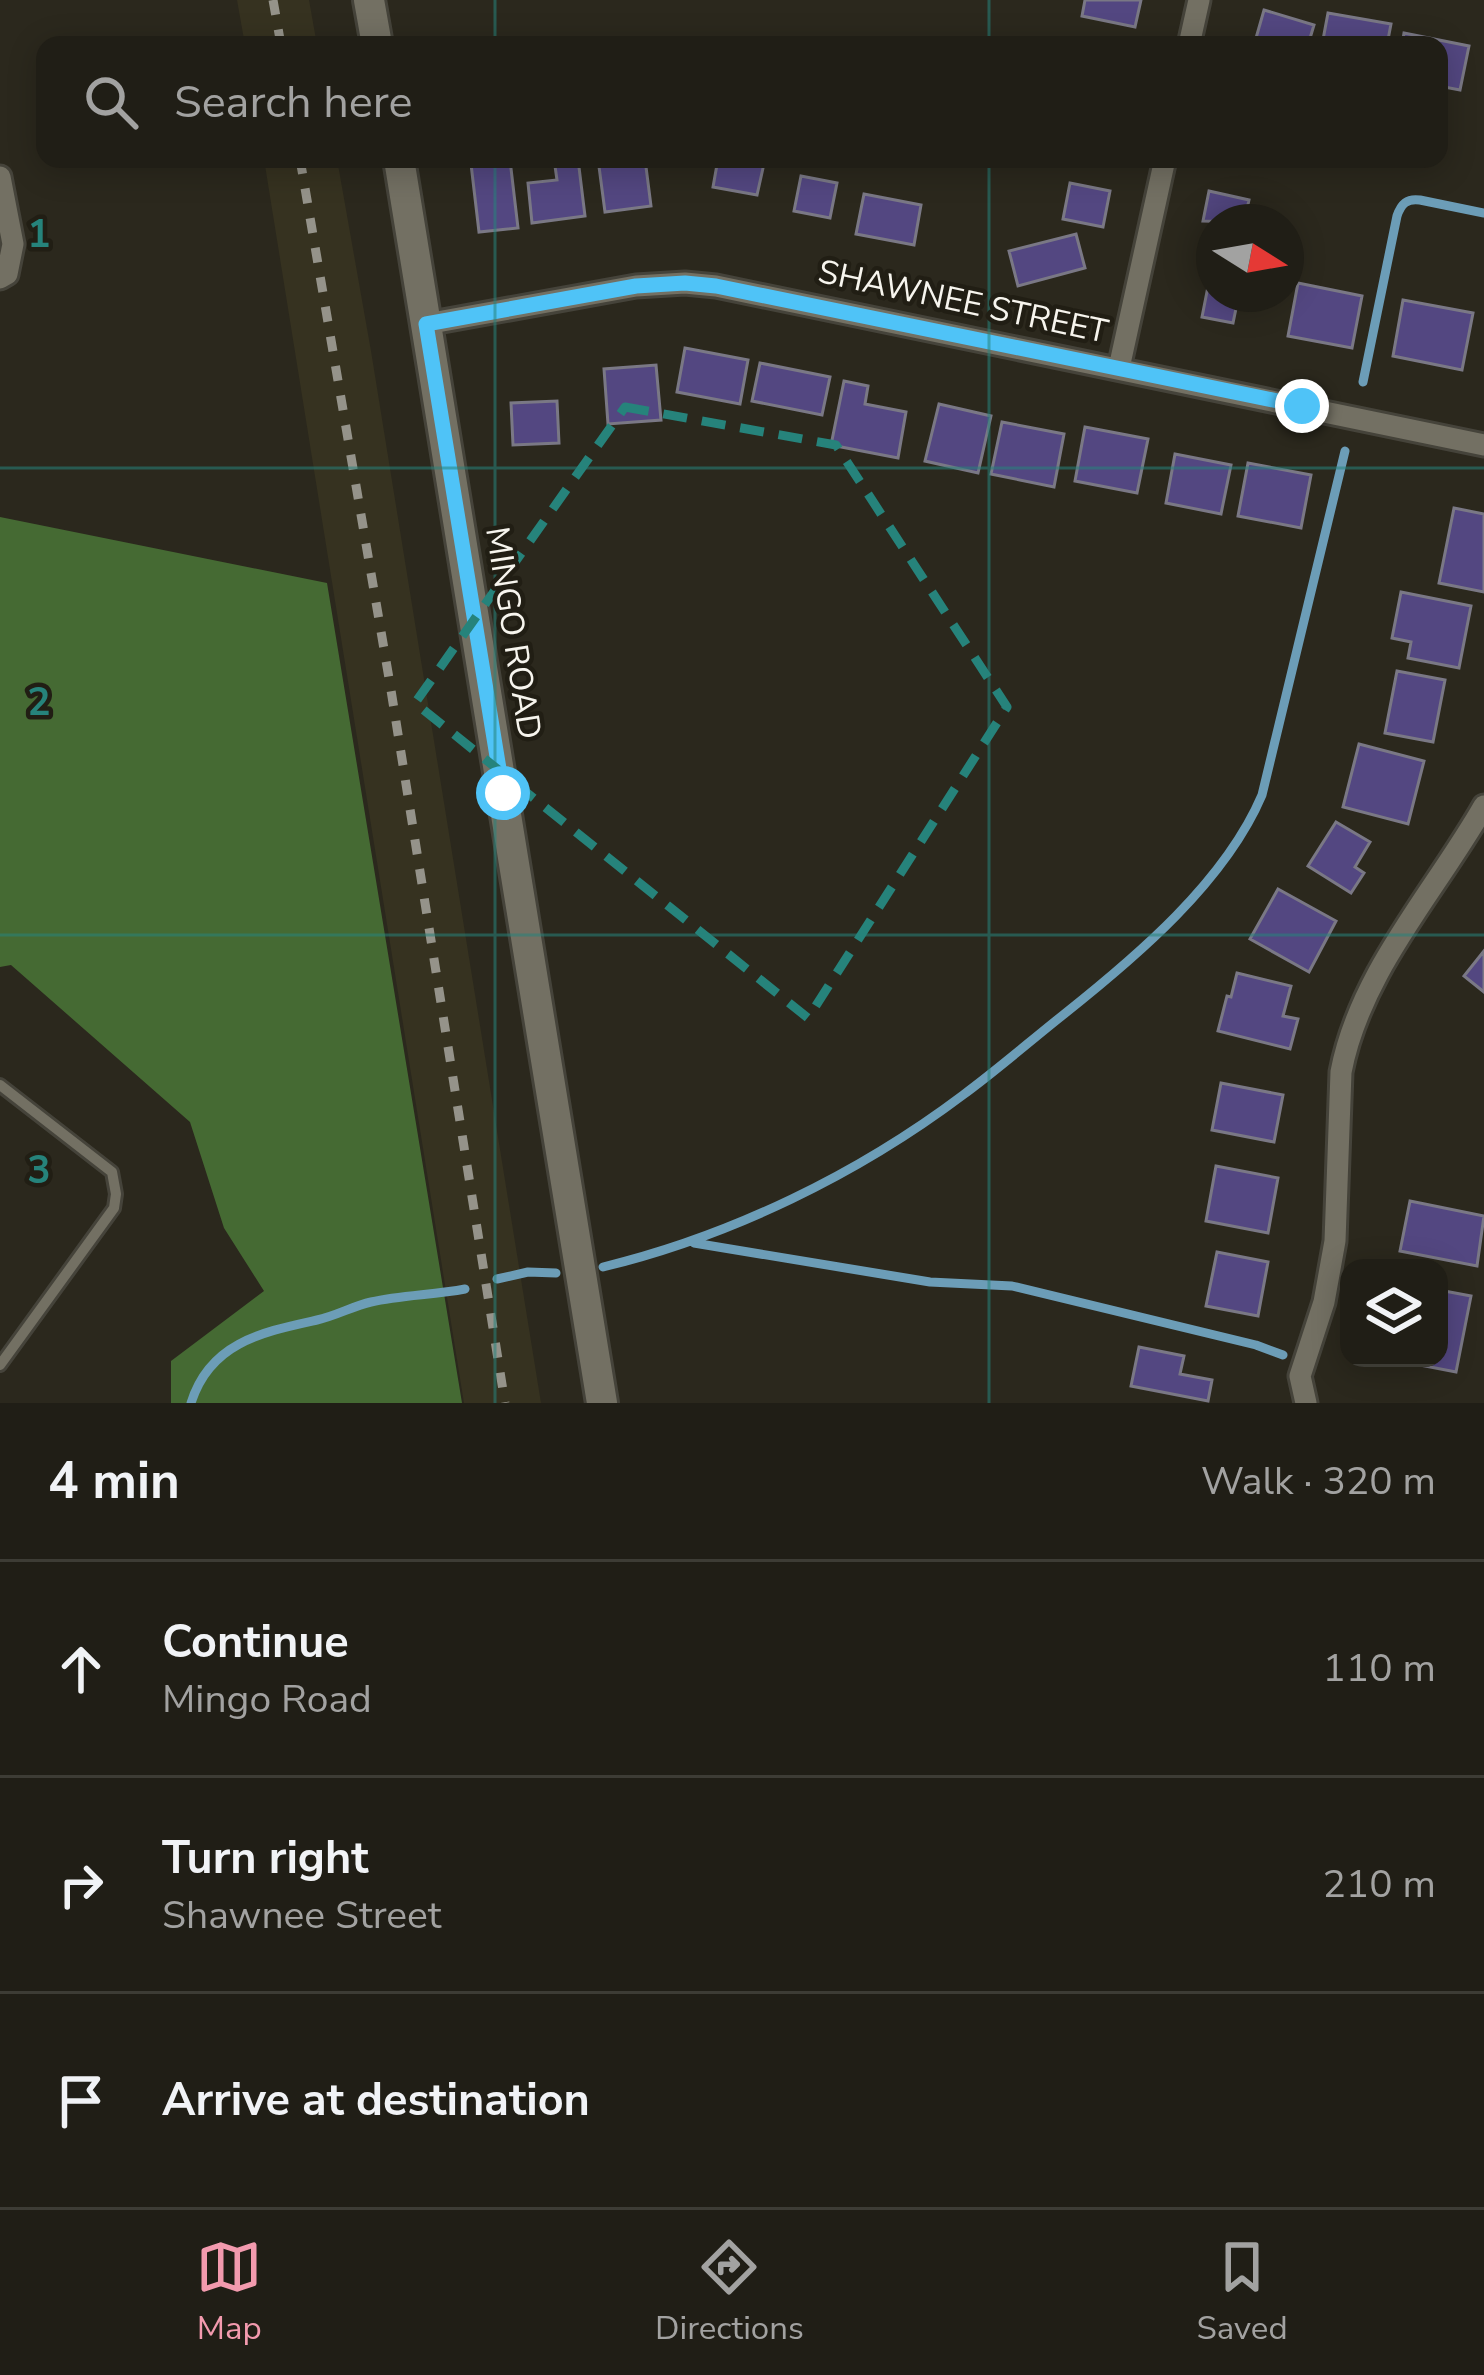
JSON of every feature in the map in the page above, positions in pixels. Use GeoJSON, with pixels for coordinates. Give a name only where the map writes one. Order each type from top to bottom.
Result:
{"type":"FeatureCollection","features":[{"type":"Feature","properties":{"kind":"street"},"geometry":{"type":"LineString","coordinates":[[369,0],[375,36]]}},
{"type":"Feature","properties":{"kind":"street"},"geometry":{"type":"LineString","coordinates":[[1191,36],[1199,0]]}},
{"type":"Feature","properties":{"kind":"street","name":"MINGO ROAD"},"geometry":{"type":"LineString","coordinates":[[400,168],[602,1403]]}},
{"type":"Feature","properties":{"kind":"street"},"geometry":{"type":"LineString","coordinates":[[1119,368],[1163,168]]}},
{"type":"Feature","properties":{"kind":"street"},"geometry":{"type":"LineString","coordinates":[[0,177],[13,244],[3,276]]}},
{"type":"Feature","properties":{"kind":"street","name":"SHAWNEE STREET"},"geometry":{"type":"LineString","coordinates":[[426,324],[636,286],[716,286],[1484,445]]}},
{"type":"Feature","properties":{"kind":"street"},"geometry":{"type":"LineString","coordinates":[[1306,1403],[1300,1376],[1324,1302],[1335,1241],[1340,1072],[1345,1049],[1372,983],[1480,822]]}},
{"type":"Feature","properties":{"kind":"lane"},"geometry":{"type":"LineString","coordinates":[[0,1085],[112,1172],[116,1193],[114,1208],[0,1365]]}},
{"type":"Feature","properties":{"kind":"highlighted area"},"geometry":{"type":"Polygon","coordinates":[[[625,407],[836,445],[1007,707],[808,1018],[415,703],[625,407]]]}},
{"type":"Feature","properties":{"kind":"shaded area"},"geometry":{"type":"Polygon","coordinates":[[[237,0],[309,0],[315,36],[243,36],[237,0]]]}},
{"type":"Feature","properties":{"kind":"shaded area"},"geometry":{"type":"Polygon","coordinates":[[[265,168],[339,168],[541,1403],[464,1403],[265,168]]]}},
{"type":"Feature","properties":{"kind":"green space"},"geometry":{"type":"Polygon","coordinates":[[[0,517],[327,583],[462,1403],[171,1403],[171,1361],[264,1291],[224,1228],[190,1122],[11,965],[0,967],[0,517]]]}},
{"type":"Feature","properties":{"kind":"building"},"geometry":{"type":"Polygon","coordinates":[[[1085,0],[1141,0],[1135,27],[1082,16],[1085,0]]]}},
{"type":"Feature","properties":{"kind":"building"},"geometry":{"type":"Polygon","coordinates":[[[1264,10],[1314,25],[1311,36],[1257,36],[1264,10]]]}},
{"type":"Feature","properties":{"kind":"building"},"geometry":{"type":"Polygon","coordinates":[[[1328,13],[1391,24],[1389,36],[1324,36],[1328,13]]]}},
{"type":"Feature","properties":{"kind":"building"},"geometry":{"type":"Polygon","coordinates":[[[1448,42],[1469,46],[1460,90],[1448,88],[1448,42]]]}},
{"type":"Feature","properties":{"kind":"building"},"geometry":{"type":"Polygon","coordinates":[[[471,168],[511,168],[518,228],[479,232],[471,168]]]}},
{"type":"Feature","properties":{"kind":"building"},"geometry":{"type":"Polygon","coordinates":[[[555,168],[579,168],[585,216],[532,223],[528,183],[557,180],[555,168]]]}},
{"type":"Feature","properties":{"kind":"building"},"geometry":{"type":"Polygon","coordinates":[[[599,168],[646,168],[651,206],[605,212],[599,168]]]}},
{"type":"Feature","properties":{"kind":"building"},"geometry":{"type":"Polygon","coordinates":[[[716,168],[763,168],[757,195],[713,187],[716,168]]]}},
{"type":"Feature","properties":{"kind":"building"},"geometry":{"type":"Polygon","coordinates":[[[801,176],[837,183],[830,218],[794,211],[801,176]]]}},
{"type":"Feature","properties":{"kind":"building"},"geometry":{"type":"Polygon","coordinates":[[[1070,183],[1110,191],[1103,227],[1063,219],[1070,183]]]}},
{"type":"Feature","properties":{"kind":"building"},"geometry":{"type":"Polygon","coordinates":[[[1209,191],[1249,200],[1248,204],[1206,204],[1209,191]]]}},
{"type":"Feature","properties":{"kind":"building"},"geometry":{"type":"Polygon","coordinates":[[[864,194],[921,205],[914,245],[856,234],[864,194]]]}},
{"type":"Feature","properties":{"kind":"building"},"geometry":{"type":"Polygon","coordinates":[[[1076,234],[1085,268],[1018,286],[1009,251],[1076,234]]]}},
{"type":"Feature","properties":{"kind":"building"},"geometry":{"type":"Polygon","coordinates":[[[1304,284],[1362,296],[1352,348],[1288,336],[1293,312],[1304,312],[1304,284]]]}},
{"type":"Feature","properties":{"kind":"building"},"geometry":{"type":"Polygon","coordinates":[[[1403,300],[1473,313],[1462,370],[1393,356],[1403,300]]]}},
{"type":"Feature","properties":{"kind":"building"},"geometry":{"type":"Polygon","coordinates":[[[1203,312],[1235,312],[1233,323],[1202,317],[1203,312]]]}},
{"type":"Feature","properties":{"kind":"building"},"geometry":{"type":"Polygon","coordinates":[[[685,348],[748,360],[740,404],[677,392],[685,348]]]}},
{"type":"Feature","properties":{"kind":"building"},"geometry":{"type":"Polygon","coordinates":[[[760,363],[830,377],[822,415],[752,401],[760,363]]]}},
{"type":"Feature","properties":{"kind":"building"},"geometry":{"type":"Polygon","coordinates":[[[656,365],[661,420],[608,424],[604,369],[656,365]]]}},
{"type":"Feature","properties":{"kind":"building"},"geometry":{"type":"Polygon","coordinates":[[[844,381],[868,386],[865,404],[906,412],[898,458],[831,445],[844,381]]]}},
{"type":"Feature","properties":{"kind":"building"},"geometry":{"type":"Polygon","coordinates":[[[557,401],[559,443],[513,445],[511,403],[557,401]]]}},
{"type":"Feature","properties":{"kind":"building"},"geometry":{"type":"Polygon","coordinates":[[[939,404],[991,416],[978,473],[925,461],[939,404]]]}},
{"type":"Feature","properties":{"kind":"building"},"geometry":{"type":"Polygon","coordinates":[[[1002,422],[1064,434],[1054,487],[991,474],[1002,422]]]}},
{"type":"Feature","properties":{"kind":"building"},"geometry":{"type":"Polygon","coordinates":[[[1085,427],[1148,439],[1137,493],[1075,481],[1085,427]]]}},
{"type":"Feature","properties":{"kind":"building"},"geometry":{"type":"Polygon","coordinates":[[[1175,454],[1231,465],[1221,514],[1166,503],[1175,454]]]}},
{"type":"Feature","properties":{"kind":"building"},"geometry":{"type":"Polygon","coordinates":[[[1248,463],[1311,475],[1301,528],[1238,516],[1248,463]]]}},
{"type":"Feature","properties":{"kind":"building"},"geometry":{"type":"Polygon","coordinates":[[[1454,508],[1484,514],[1484,592],[1439,583],[1454,508]]]}},
{"type":"Feature","properties":{"kind":"building"},"geometry":{"type":"Polygon","coordinates":[[[1401,592],[1471,606],[1459,668],[1408,658],[1411,642],[1392,638],[1401,592]]]}},
{"type":"Feature","properties":{"kind":"building"},"geometry":{"type":"Polygon","coordinates":[[[1397,671],[1445,680],[1433,742],[1385,733],[1397,671]]]}},
{"type":"Feature","properties":{"kind":"building"},"geometry":{"type":"Polygon","coordinates":[[[1359,744],[1424,761],[1408,824],[1343,807],[1359,744]]]}},
{"type":"Feature","properties":{"kind":"building"},"geometry":{"type":"Polygon","coordinates":[[[1336,822],[1370,842],[1355,867],[1364,873],[1351,893],[1308,866],[1336,822]]]}},
{"type":"Feature","properties":{"kind":"building"},"geometry":{"type":"Polygon","coordinates":[[[1278,889],[1336,921],[1309,972],[1250,939],[1278,889]]]}},
{"type":"Feature","properties":{"kind":"building"},"geometry":{"type":"Polygon","coordinates":[[[1484,951],[1484,992],[1464,976],[1484,951]]]}},
{"type":"Feature","properties":{"kind":"building"},"geometry":{"type":"Polygon","coordinates":[[[1237,973],[1291,986],[1283,1016],[1298,1019],[1290,1049],[1218,1031],[1237,973]]]}},
{"type":"Feature","properties":{"kind":"building"},"geometry":{"type":"Polygon","coordinates":[[[1221,1083],[1283,1095],[1274,1142],[1212,1130],[1221,1083]]]}},
{"type":"Feature","properties":{"kind":"building"},"geometry":{"type":"Polygon","coordinates":[[[1216,1166],[1278,1178],[1268,1233],[1206,1221],[1216,1166]]]}},
{"type":"Feature","properties":{"kind":"building"},"geometry":{"type":"Polygon","coordinates":[[[1410,1201],[1484,1216],[1477,1266],[1400,1251],[1410,1201]]]}},
{"type":"Feature","properties":{"kind":"building"},"geometry":{"type":"Polygon","coordinates":[[[1217,1252],[1268,1262],[1258,1316],[1206,1306],[1217,1252]]]}},
{"type":"Feature","properties":{"kind":"building"},"geometry":{"type":"Polygon","coordinates":[[[1448,1292],[1471,1296],[1456,1372],[1430,1367],[1448,1367],[1448,1292]]]}},
{"type":"Feature","properties":{"kind":"building"},"geometry":{"type":"Polygon","coordinates":[[[1139,1347],[1184,1356],[1180,1374],[1212,1380],[1208,1401],[1131,1386],[1139,1347]]]}},
{"type":"Feature","properties":{"kind":"waterway"},"geometry":{"type":"LineString","coordinates":[[1363,382],[1403,205],[1420,200],[1484,213]]}},
{"type":"Feature","properties":{"kind":"waterway"},"geometry":{"type":"LineString","coordinates":[[603,1267],[698,1238],[792,1199],[923,1124],[1091,992],[1202,888],[1226,858],[1262,795],[1345,451]]}},
{"type":"Feature","properties":{"kind":"waterway"},"geometry":{"type":"LineString","coordinates":[[694,1243],[930,1282],[1012,1286],[1283,1355]]}},
{"type":"Feature","properties":{"kind":"waterway"},"geometry":{"type":"LineString","coordinates":[[497,1279],[528,1272],[556,1273]]}},
{"type":"Feature","properties":{"kind":"waterway"},"geometry":{"type":"LineString","coordinates":[[191,1403],[211,1366],[258,1335],[371,1302],[465,1289]]}},
{"type":"Feature","properties":{"kind":"railway"},"geometry":{"type":"LineString","coordinates":[[273,0],[279,36]]}},
{"type":"Feature","properties":{"kind":"railway"},"geometry":{"type":"LineString","coordinates":[[302,168],[505,1403]]}},
{"type":"Feature","properties":{"kind":"route"},"geometry":{"type":"LineString","coordinates":[[503,793],[426,324],[636,286],[685,283],[1302,406]]}}]}
